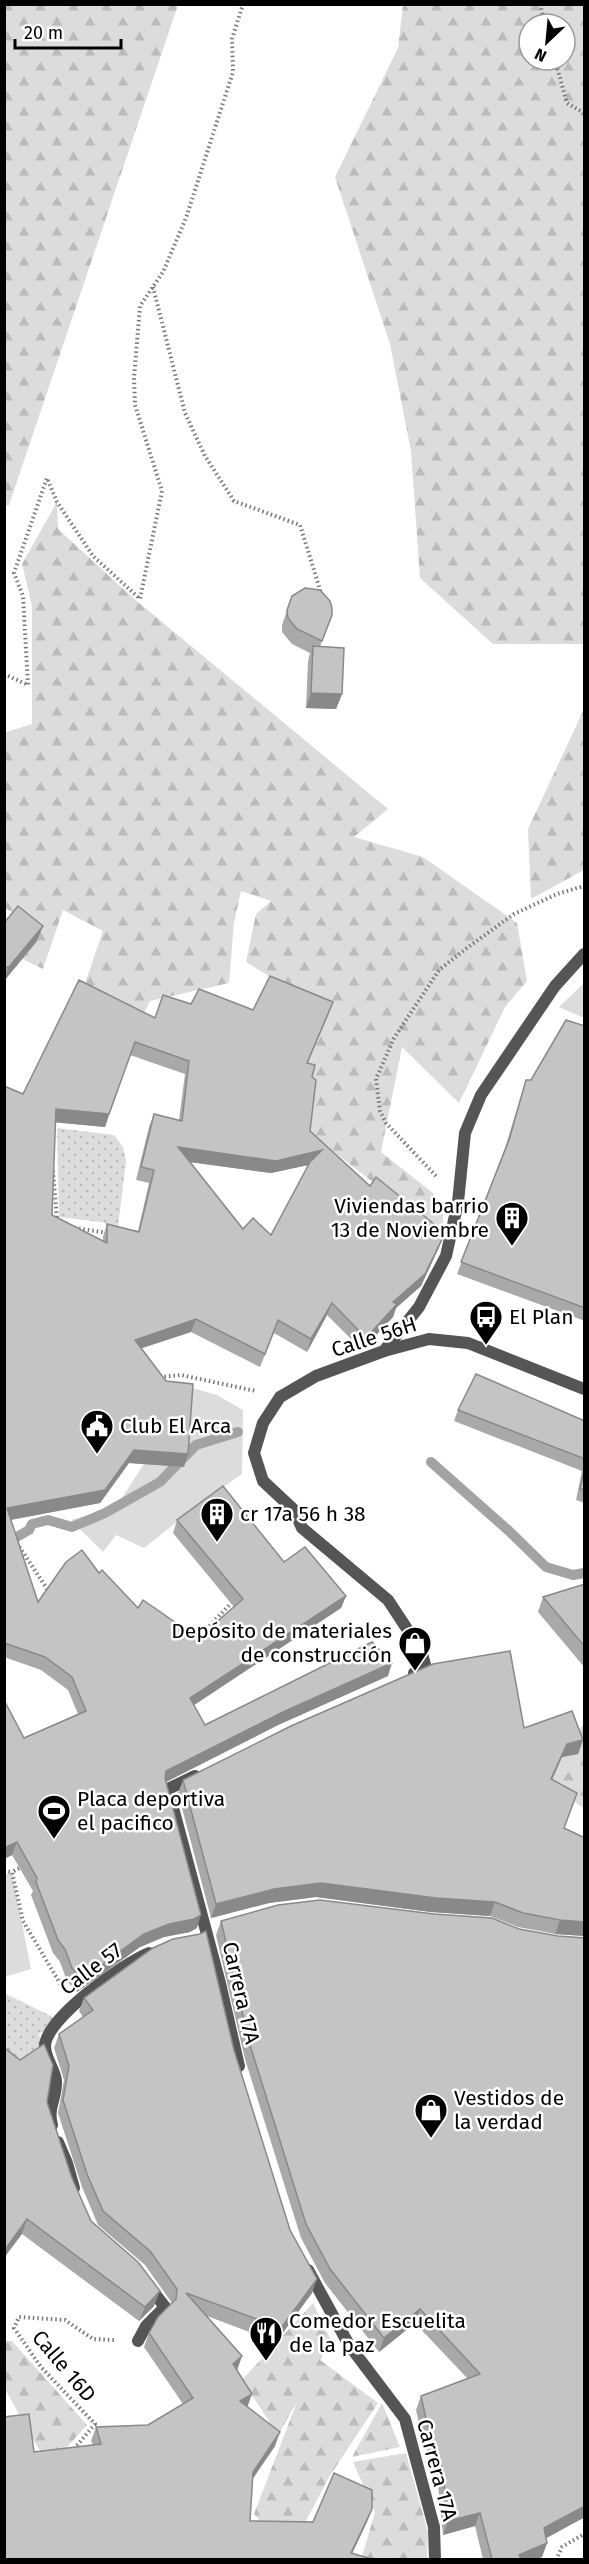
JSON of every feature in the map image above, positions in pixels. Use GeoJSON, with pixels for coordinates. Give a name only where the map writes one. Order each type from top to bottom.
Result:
{"type":"FeatureCollection","features":[{"type":"Feature","properties":{"kind":"street"},"geometry":{"type":"LineString","coordinates":[[384,1351],[419,1307],[446,1256],[458,1202],[465,1133],[481,1095],[555,986],[585,954]]}},
{"type":"Feature","properties":{"kind":"street","name":"Calle 56H"},"geometry":{"type":"LineString","coordinates":[[405,1677],[426,1668],[421,1650],[388,1600],[302,1528],[294,1510],[263,1481],[254,1453],[263,1423],[280,1397],[316,1376],[384,1351],[429,1339],[468,1343],[585,1389]]}},
{"type":"Feature","properties":{"kind":"street","name":"Carrera 17A"},"geometry":{"type":"LineString","coordinates":[[210,1768],[168,1789],[244,2083]]}},
{"type":"Feature","properties":{"kind":"street"},"geometry":{"type":"LineString","coordinates":[[193,1940],[217,1924]]}},
{"type":"Feature","properties":{"kind":"street","name":"Calle 57"},"geometry":{"type":"LineString","coordinates":[[79,2200],[49,2114],[56,2079],[48,2062],[45,2044],[57,2021],[75,2004],[144,1954],[166,1945]]}},
{"type":"Feature","properties":{"kind":"street","name":"Carrera 17A"},"geometry":{"type":"LineString","coordinates":[[304,2262],[349,2345],[405,2419],[434,2527],[435,2559]]}},
{"type":"Feature","properties":{"kind":"street"},"geometry":{"type":"LineString","coordinates":[[138,2341],[146,2326],[165,2307],[139,2271]]}},
{"type":"Feature","properties":{"kind":"path"},"geometry":{"type":"LineString","coordinates":[[4,674],[27,685],[23,596],[14,573],[47,478],[57,502],[93,556],[140,599],[162,491],[135,405],[134,378],[140,306],[163,272],[186,218],[211,134],[233,72],[232,39],[243,4]]}},
{"type":"Feature","properties":{"kind":"path"},"geometry":{"type":"LineString","coordinates":[[558,72],[567,103],[585,113]]}},
{"type":"Feature","properties":{"kind":"path"},"geometry":{"type":"LineString","coordinates":[[153,286],[185,413],[205,456],[234,501],[300,525],[321,593]]}},
{"type":"Feature","properties":{"kind":"path"},"geometry":{"type":"LineString","coordinates":[[458,1202],[418,1154],[386,1123],[380,1111],[376,1079],[394,1038],[440,970],[514,914],[557,894],[585,886]]}},
{"type":"Feature","properties":{"kind":"path"},"geometry":{"type":"LineString","coordinates":[[52,1162],[57,1227]]}},
{"type":"Feature","properties":{"kind":"path"},"geometry":{"type":"LineString","coordinates":[[65,1227],[110,1234]]}},
{"type":"Feature","properties":{"kind":"path"},"geometry":{"type":"LineString","coordinates":[[152,1376],[181,1375],[280,1397]]}},
{"type":"Feature","properties":{"kind":"path"},"geometry":{"type":"LineString","coordinates":[[15,1539],[51,1594]]}},
{"type":"Feature","properties":{"kind":"path"},"geometry":{"type":"LineString","coordinates":[[196,1640],[237,1597]]}},
{"type":"Feature","properties":{"kind":"path"},"geometry":{"type":"LineString","coordinates":[[4,1871],[12,1872],[30,1861]]}},
{"type":"Feature","properties":{"kind":"path"},"geometry":{"type":"LineString","coordinates":[[12,1872],[23,1921],[47,1964],[75,2004]]}},
{"type":"Feature","properties":{"kind":"path","name":"Calle 16D"},"geometry":{"type":"LineString","coordinates":[[68,2456],[95,2424],[41,2367],[14,2328],[19,2317],[64,2320],[93,2339],[138,2341]]}},
{"type":"Feature","properties":{"kind":"path"},"geometry":{"type":"LineString","coordinates":[[556,2559],[562,2547],[585,2534]]}},
{"type":"Feature","properties":{"kind":"green space"},"geometry":{"type":"Polygon","coordinates":[[[5,4],[178,5],[9,505],[5,506],[5,4]]]}},
{"type":"Feature","properties":{"kind":"green space"},"geometry":{"type":"Polygon","coordinates":[[[403,5],[584,5],[584,644],[493,644],[420,578],[411,451],[390,344],[335,177],[398,48],[403,5]]]}},
{"type":"Feature","properties":{"kind":"green space"},"geometry":{"type":"Polygon","coordinates":[[[57,502],[58,529],[133,598],[388,809],[354,837],[423,857],[517,923],[527,981],[505,1007],[459,1103],[402,1047],[381,1152],[433,1193],[443,1211],[443,1235],[293,1118],[313,1003],[246,962],[256,914],[271,901],[241,891],[234,922],[229,983],[150,1001],[138,1025],[81,995],[103,931],[63,910],[43,969],[18,957],[28,922],[5,908],[4,733],[32,724],[32,606],[22,564],[57,502]]]}},
{"type":"Feature","properties":{"kind":"green space"},"geometry":{"type":"Polygon","coordinates":[[[584,709],[584,870],[531,899],[528,829],[584,709]]]}},
{"type":"Feature","properties":{"kind":"green space"},"geometry":{"type":"Polygon","coordinates":[[[584,983],[584,1018],[559,1007],[584,983]]]}},
{"type":"Feature","properties":{"kind":"green space"},"geometry":{"type":"Polygon","coordinates":[[[57,1128],[114,1135],[123,1147],[126,1161],[118,1227],[101,1222],[59,1217],[57,1128]]]}},
{"type":"Feature","properties":{"kind":"green space"},"geometry":{"type":"Polygon","coordinates":[[[189,1387],[217,1395],[243,1410],[242,1474],[144,1548],[116,1535],[103,1552],[71,1520],[116,1507],[144,1464],[184,1467],[189,1387]]]}},
{"type":"Feature","properties":{"kind":"green space"},"geometry":{"type":"Polygon","coordinates":[[[584,1723],[584,1808],[542,1781],[584,1723]]]}},
{"type":"Feature","properties":{"kind":"green space"},"geometry":{"type":"Polygon","coordinates":[[[12,1872],[31,1969],[5,1977],[5,1875],[12,1872]]]}},
{"type":"Feature","properties":{"kind":"green space"},"geometry":{"type":"Polygon","coordinates":[[[4,1993],[53,2017],[47,2031],[39,2033],[50,2083],[45,2087],[5,2062],[4,1993]]]}},
{"type":"Feature","properties":{"kind":"green space"},"geometry":{"type":"Polygon","coordinates":[[[313,2303],[331,2340],[320,2360],[378,2403],[329,2477],[294,2544],[270,2532],[254,2514],[297,2402],[278,2435],[242,2380],[313,2303]]]}},
{"type":"Feature","properties":{"kind":"green space"},"geometry":{"type":"Polygon","coordinates":[[[5,2341],[12,2341],[87,2425],[49,2467],[5,2389],[5,2341]]]}},
{"type":"Feature","properties":{"kind":"green space"},"geometry":{"type":"Polygon","coordinates":[[[382,2403],[400,2447],[352,2457],[382,2403]]]}},
{"type":"Feature","properties":{"kind":"green space"},"geometry":{"type":"Polygon","coordinates":[[[406,2453],[428,2532],[427,2559],[361,2560],[375,2512],[353,2462],[406,2453]]]}},
{"type":"Feature","properties":{"kind":"building"},"geometry":{"type":"Polygon","coordinates":[[[305,588],[320,590],[330,601],[332,615],[322,641],[297,629],[288,618],[287,610],[292,596],[305,588]]]}},
{"type":"Feature","properties":{"kind":"building"},"geometry":{"type":"Polygon","coordinates":[[[313,646],[344,648],[342,694],[311,693],[313,646]]]}},
{"type":"Feature","properties":{"kind":"building"},"geometry":{"type":"Polygon","coordinates":[[[18,906],[43,926],[8,968],[4,965],[4,923],[18,906]]]}},
{"type":"Feature","properties":{"kind":"building"},"geometry":{"type":"Polygon","coordinates":[[[270,976],[333,1002],[307,1063],[315,1065],[312,1077],[316,1080],[310,1131],[370,1186],[376,1177],[445,1233],[425,1274],[393,1302],[397,1304],[366,1338],[332,1303],[311,1339],[278,1320],[265,1354],[196,1319],[135,1340],[166,1381],[193,1384],[188,1454],[134,1450],[105,1490],[7,1508],[38,1602],[66,1562],[82,1550],[99,1573],[102,1570],[138,1608],[143,1600],[198,1638],[243,1599],[177,1520],[223,1486],[284,1562],[305,1547],[346,1596],[190,1698],[205,1725],[372,1642],[392,1663],[283,1712],[166,1771],[165,1778],[201,1915],[144,1934],[82,1979],[72,1968],[65,1949],[58,1940],[36,1882],[37,1878],[17,1842],[4,1848],[4,1700],[24,1738],[86,1711],[72,1677],[45,1657],[4,1643],[4,1086],[23,1094],[79,980],[155,1018],[163,995],[191,1004],[199,989],[253,1010],[270,976]],[[135,1042],[109,1114],[56,1109],[52,1215],[107,1243],[107,1224],[139,1232],[154,1170],[141,1167],[154,1114],[182,1121],[189,1061],[135,1042]],[[178,1147],[243,1229],[253,1218],[271,1235],[310,1162],[322,1150],[276,1161],[178,1147]]]}},
{"type":"Feature","properties":{"kind":"building"},"geometry":{"type":"Polygon","coordinates":[[[566,1020],[585,1026],[585,1308],[461,1262],[509,1140],[526,1080],[531,1080],[566,1020]]]}},
{"type":"Feature","properties":{"kind":"building"},"geometry":{"type":"Polygon","coordinates":[[[476,1374],[585,1421],[585,1459],[458,1410],[476,1374]]]}},
{"type":"Feature","properties":{"kind":"building"},"geometry":{"type":"Polygon","coordinates":[[[585,1467],[585,1490],[580,1489],[585,1467]]]}},
{"type":"Feature","properties":{"kind":"building"},"geometry":{"type":"Polygon","coordinates":[[[585,1584],[585,1647],[543,1597],[585,1584]]]}},
{"type":"Feature","properties":{"kind":"building"},"geometry":{"type":"Polygon","coordinates":[[[510,1651],[524,1728],[572,1711],[583,1740],[567,1744],[551,1779],[577,1793],[564,1828],[585,1838],[585,1922],[523,1913],[495,1902],[436,1898],[321,1883],[274,1889],[216,1904],[183,1780],[291,1726],[433,1664],[510,1651]]]}},
{"type":"Feature","properties":{"kind":"building"},"geometry":{"type":"Polygon","coordinates":[[[320,1900],[434,1914],[492,1918],[519,1929],[585,1938],[585,2506],[544,2528],[547,2543],[519,2555],[521,2559],[492,2559],[480,2513],[448,2521],[443,2470],[427,2423],[421,2396],[480,2374],[420,2309],[384,2338],[330,2269],[306,2224],[250,2045],[221,1921],[278,1905],[320,1900]]]}},
{"type":"Feature","properties":{"kind":"building"},"geometry":{"type":"Polygon","coordinates":[[[206,1931],[234,2050],[290,2230],[317,2279],[281,2328],[186,2293],[242,2356],[233,2364],[252,2394],[240,2401],[280,2432],[253,2472],[250,2521],[313,2522],[334,2473],[372,2490],[372,2509],[351,2553],[372,2559],[4,2559],[4,2417],[29,2414],[34,2452],[101,2444],[96,2427],[148,2425],[193,2398],[149,2333],[158,2317],[176,2299],[177,2289],[150,2251],[103,2211],[87,2174],[63,2100],[69,2066],[59,2034],[93,2010],[84,1998],[153,1948],[173,1939],[206,1931]]]}},
{"type":"Feature","properties":{"kind":"building"},"geometry":{"type":"Polygon","coordinates":[[[44,2044],[53,2065],[47,2102],[72,2178],[91,2221],[138,2262],[160,2291],[145,2307],[27,2219],[4,2251],[4,2050],[6,2049],[20,2060],[44,2044]]]}},
{"type":"Feature","properties":{"kind":"waterway"},"geometry":{"type":"LineString","coordinates":[[4,1544],[29,1530],[32,1524],[48,1520],[72,1527],[105,1513],[160,1482],[196,1445],[238,1432]]}},
{"type":"Feature","properties":{"kind":"waterway"},"geometry":{"type":"LineString","coordinates":[[431,1462],[546,1567],[573,1575],[584,1573]]}},
{"type":"Feature","properties":{"kind":"place","name":"Viviendas barrio 13 de Noviembre"},"geometry":{"type":"Point","coordinates":[512,1247]}},
{"type":"Feature","properties":{"kind":"place","name":"El Plan"},"geometry":{"type":"Point","coordinates":[486,1346]}},
{"type":"Feature","properties":{"kind":"place","name":"Club El Arca"},"geometry":{"type":"Point","coordinates":[97,1455]}},
{"type":"Feature","properties":{"kind":"place","name":"cr 17a 56 h 38"},"geometry":{"type":"Point","coordinates":[217,1543]}},
{"type":"Feature","properties":{"kind":"place","name":"Depósito de materiales de construcción"},"geometry":{"type":"Point","coordinates":[415,1672]}},
{"type":"Feature","properties":{"kind":"place","name":"Placa deportiva el pacifico"},"geometry":{"type":"Point","coordinates":[54,1840]}},
{"type":"Feature","properties":{"kind":"place","name":"Vestidos de la verdad"},"geometry":{"type":"Point","coordinates":[431,2139]}},
{"type":"Feature","properties":{"kind":"place","name":"Comedor Escuelita de la paz"},"geometry":{"type":"Point","coordinates":[266,2362]}}]}
